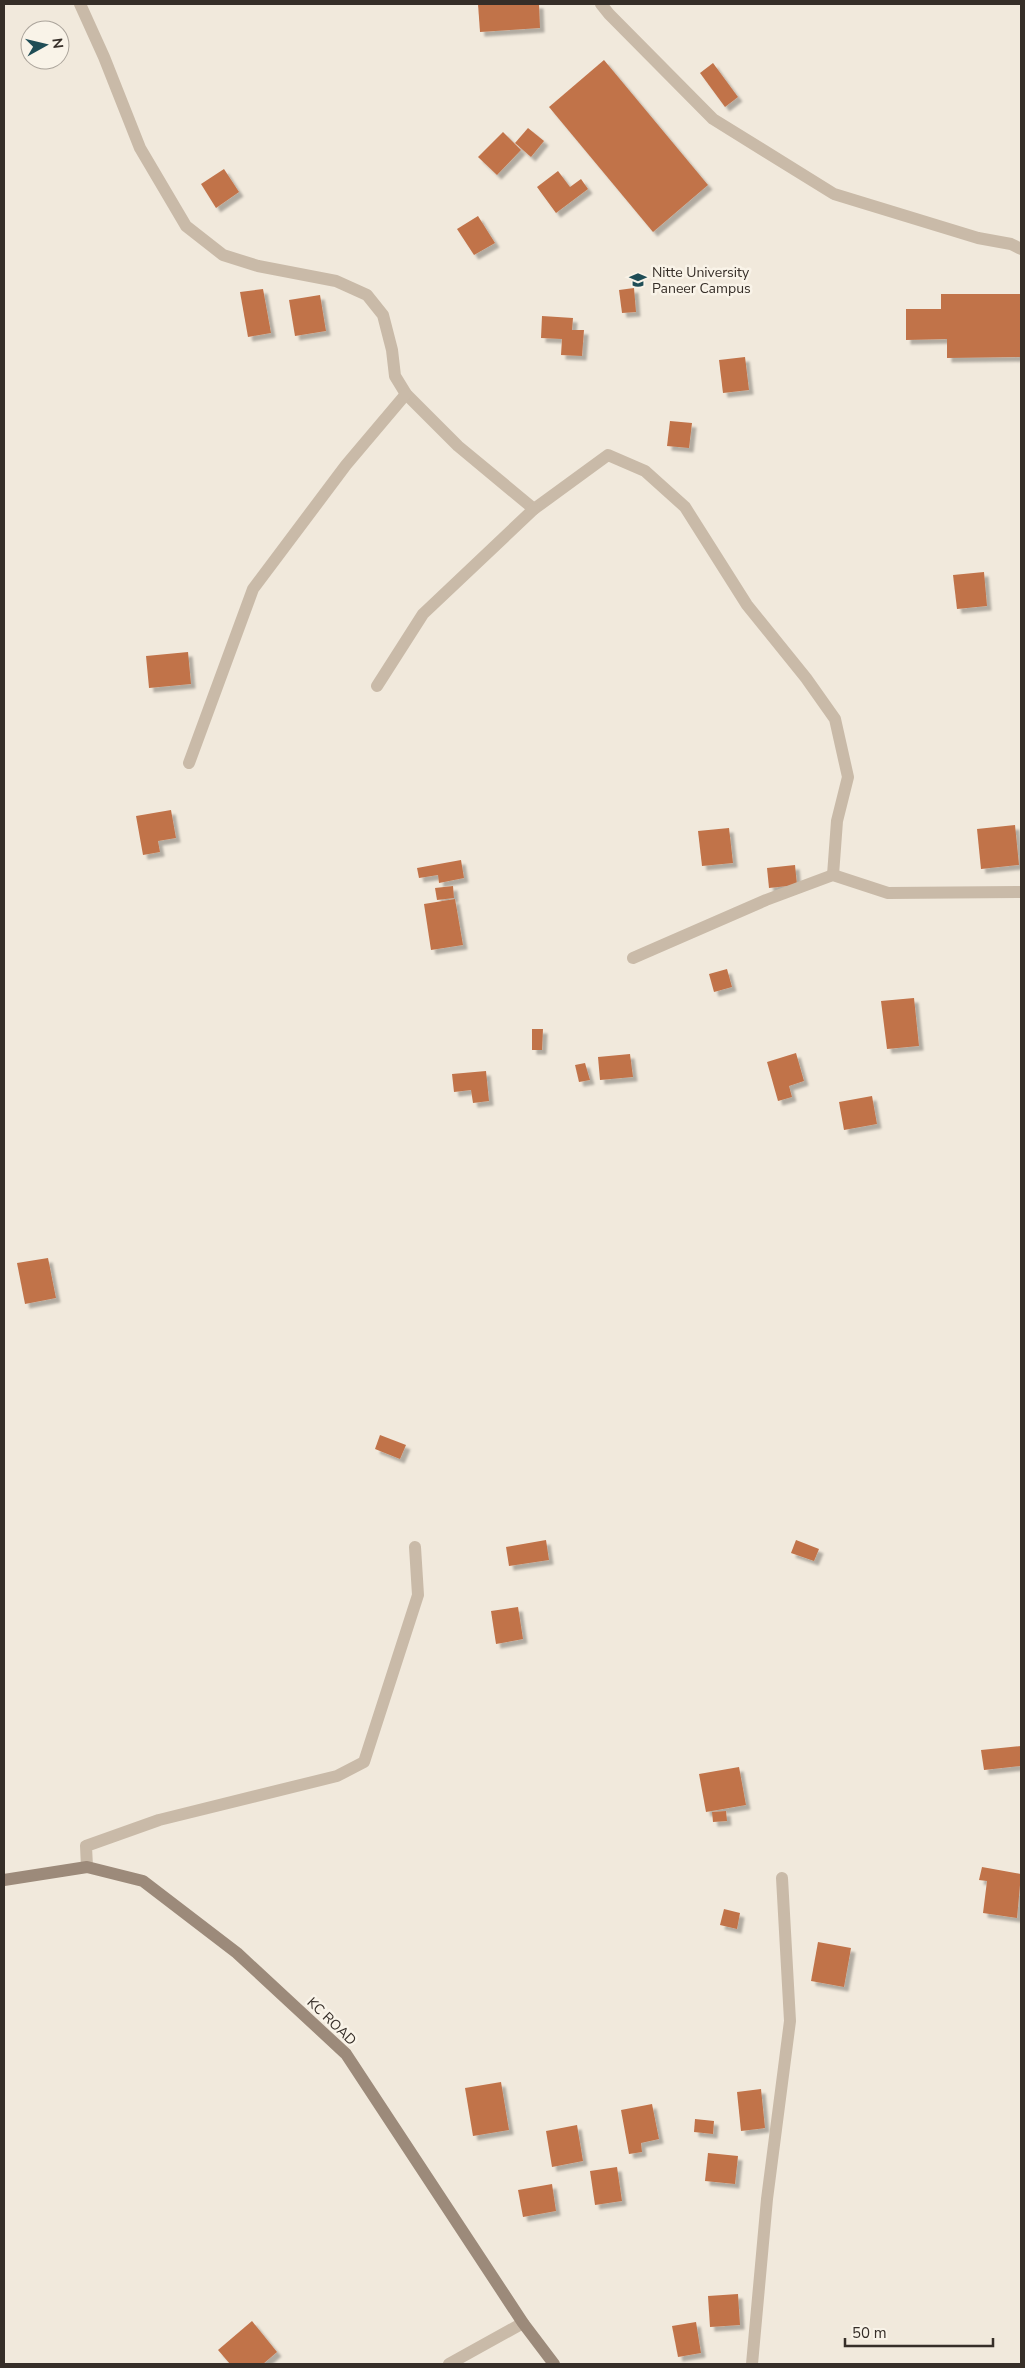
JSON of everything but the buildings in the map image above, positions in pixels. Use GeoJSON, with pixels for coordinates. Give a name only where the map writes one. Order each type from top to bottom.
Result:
{"type":"FeatureCollection","features":[{"type":"Feature","properties":{"kind":"main road","name":"KC ROAD"},"geometry":{"type":"LineString","coordinates":[[4,1880],[87,1867],[142,1881],[237,1953],[346,2054],[523,2323],[554,2364]]}},
{"type":"Feature","properties":{"kind":"street"},"geometry":{"type":"LineString","coordinates":[[80,4],[104,57],[140,148],[186,226],[223,255],[258,266],[336,281],[367,295],[383,315],[392,350],[395,376],[406,394],[458,446],[534,509]]}},
{"type":"Feature","properties":{"kind":"street"},"geometry":{"type":"LineString","coordinates":[[601,4],[713,119],[834,194],[978,238],[1011,244],[1021,249]]}},
{"type":"Feature","properties":{"kind":"street"},"geometry":{"type":"LineString","coordinates":[[189,763],[253,589],[346,465],[406,394]]}},
{"type":"Feature","properties":{"kind":"street"},"geometry":{"type":"LineString","coordinates":[[377,686],[423,614],[534,509],[608,455],[645,471],[685,507],[747,606],[806,678],[835,719],[848,777],[837,822],[833,875]]}},
{"type":"Feature","properties":{"kind":"street"},"geometry":{"type":"LineString","coordinates":[[633,958],[766,900],[833,875],[888,893],[1021,892]]}},
{"type":"Feature","properties":{"kind":"street"},"geometry":{"type":"LineString","coordinates":[[87,1867],[86,1846],[159,1820],[337,1776],[364,1762],[418,1595],[415,1547]]}},
{"type":"Feature","properties":{"kind":"street"},"geometry":{"type":"LineString","coordinates":[[752,2364],[766,2199],[790,2020],[782,1878]]}},
{"type":"Feature","properties":{"kind":"street"},"geometry":{"type":"LineString","coordinates":[[449,2364],[523,2323]]}},
{"type":"Feature","properties":{"kind":"place","name":"Nitte University Paneer Campus"},"geometry":{"type":"Point","coordinates":[638,280]}}]}
